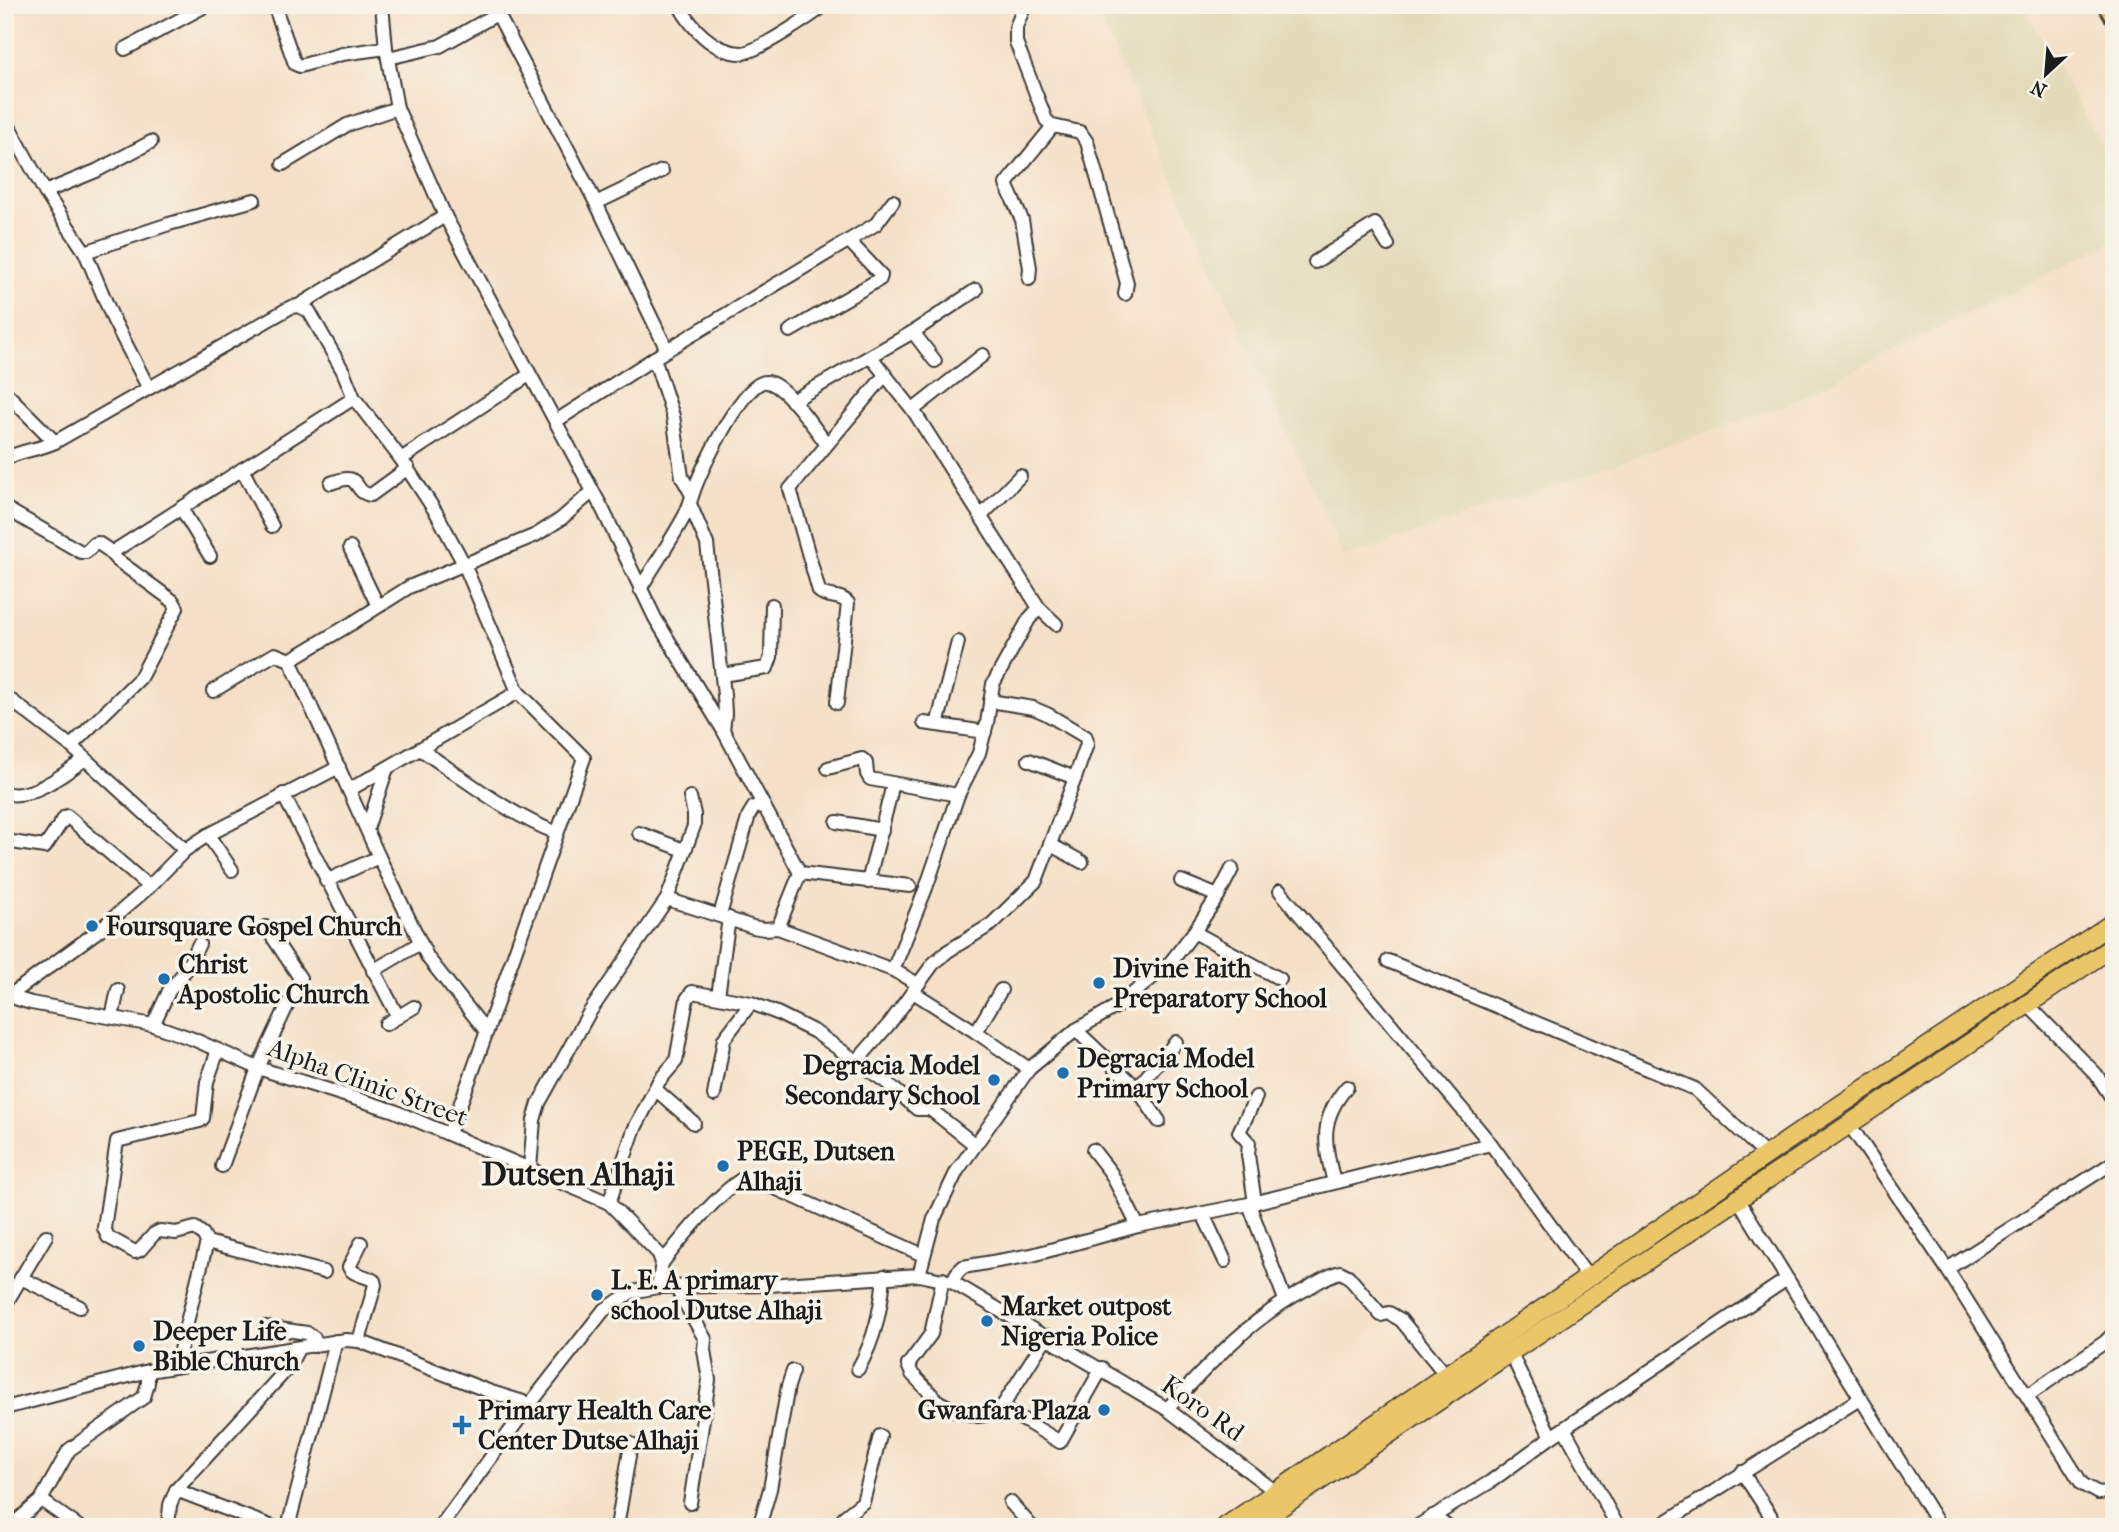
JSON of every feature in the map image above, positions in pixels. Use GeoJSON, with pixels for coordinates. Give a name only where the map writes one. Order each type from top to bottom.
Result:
{"type":"FeatureCollection","features":[{"type":"Feature","properties":{"kind":"highway"},"geometry":{"type":"LineString","coordinates":[[2108,5],[2114,15]]}},
{"type":"Feature","properties":{"kind":"main road"},"geometry":{"type":"LineString","coordinates":[[1225,1527],[1588,1277],[2114,922]]}},
{"type":"Feature","properties":{"kind":"main road"},"geometry":{"type":"LineString","coordinates":[[1251,1527],[2114,946]]}},
{"type":"Feature","properties":{"kind":"street"},"geometry":{"type":"LineString","coordinates":[[125,48],[207,5]]}},
{"type":"Feature","properties":{"kind":"street"},"geometry":{"type":"LineString","coordinates":[[274,5],[295,64],[300,66],[342,54],[387,53],[440,46],[495,10],[596,203],[667,350]]}},
{"type":"Feature","properties":{"kind":"street"},"geometry":{"type":"LineString","coordinates":[[382,5],[397,108],[445,216],[613,529],[655,618],[723,730],[800,873]]}},
{"type":"Feature","properties":{"kind":"street"},"geometry":{"type":"LineString","coordinates":[[679,5],[689,23],[714,45],[741,53],[759,47],[825,5]]}},
{"type":"Feature","properties":{"kind":"street"},"geometry":{"type":"LineString","coordinates":[[1025,5],[1016,27],[1016,42],[1046,120],[1053,126],[1080,132],[1087,142],[1127,284],[1125,294]]}},
{"type":"Feature","properties":{"kind":"street"},"geometry":{"type":"LineString","coordinates":[[283,164],[347,125],[397,108]]}},
{"type":"Feature","properties":{"kind":"street"},"geometry":{"type":"LineString","coordinates":[[5,118],[45,192],[85,252],[113,319],[148,387]]}},
{"type":"Feature","properties":{"kind":"street"},"geometry":{"type":"LineString","coordinates":[[1029,279],[1030,268],[1022,220],[1006,184],[1053,126]]}},
{"type":"Feature","properties":{"kind":"street"},"geometry":{"type":"LineString","coordinates":[[45,192],[96,171],[151,142]]}},
{"type":"Feature","properties":{"kind":"street"},"geometry":{"type":"LineString","coordinates":[[596,203],[663,171]]}},
{"type":"Feature","properties":{"kind":"street"},"geometry":{"type":"LineString","coordinates":[[85,252],[254,200]]}},
{"type":"Feature","properties":{"kind":"street"},"geometry":{"type":"LineString","coordinates":[[556,421],[654,358],[876,224],[893,201]]}},
{"type":"Feature","properties":{"kind":"street"},"geometry":{"type":"LineString","coordinates":[[5,458],[47,446],[105,415],[148,387],[291,307],[298,306],[445,216]]}},
{"type":"Feature","properties":{"kind":"street"},"geometry":{"type":"LineString","coordinates":[[1315,262],[1375,224],[1388,245]]}},
{"type":"Feature","properties":{"kind":"street"},"geometry":{"type":"LineString","coordinates":[[790,331],[880,279],[881,275],[849,241]]}},
{"type":"Feature","properties":{"kind":"street"},"geometry":{"type":"LineString","coordinates":[[792,401],[914,332],[976,290]]}},
{"type":"Feature","properties":{"kind":"street"},"geometry":{"type":"LineString","coordinates":[[298,306],[309,311],[343,371],[354,398],[405,463],[437,514],[464,564],[506,669],[518,692],[584,758],[449,1134]]}},
{"type":"Feature","properties":{"kind":"street"},"geometry":{"type":"LineString","coordinates":[[914,332],[935,361]]}},
{"type":"Feature","properties":{"kind":"street"},"geometry":{"type":"LineString","coordinates":[[913,410],[983,355]]}},
{"type":"Feature","properties":{"kind":"street"},"geometry":{"type":"LineString","coordinates":[[871,357],[913,410],[1039,608],[1056,624]]}},
{"type":"Feature","properties":{"kind":"street"},"geometry":{"type":"LineString","coordinates":[[654,358],[673,416],[682,477],[708,544],[722,675],[725,715],[723,730]]}},
{"type":"Feature","properties":{"kind":"street"},"geometry":{"type":"LineString","coordinates":[[331,483],[345,477],[350,478],[364,494],[371,495],[405,463],[529,375]]}},
{"type":"Feature","properties":{"kind":"street"},"geometry":{"type":"LineString","coordinates":[[837,703],[848,603],[844,598],[824,595],[819,591],[790,493],[793,482],[885,375]]}},
{"type":"Feature","properties":{"kind":"street"},"geometry":{"type":"LineString","coordinates":[[640,589],[691,499],[730,419],[753,386],[760,382],[771,383],[792,401],[826,443]]}},
{"type":"Feature","properties":{"kind":"street"},"geometry":{"type":"LineString","coordinates":[[5,392],[55,442]]}},
{"type":"Feature","properties":{"kind":"street"},"geometry":{"type":"LineString","coordinates":[[111,553],[354,398]]}},
{"type":"Feature","properties":{"kind":"street"},"geometry":{"type":"LineString","coordinates":[[242,469],[272,526]]}},
{"type":"Feature","properties":{"kind":"street"},"geometry":{"type":"LineString","coordinates":[[981,516],[1020,476]]}},
{"type":"Feature","properties":{"kind":"street"},"geometry":{"type":"LineString","coordinates":[[290,660],[409,587],[536,535],[561,519],[592,492]]}},
{"type":"Feature","properties":{"kind":"street"},"geometry":{"type":"LineString","coordinates":[[5,508],[81,552],[86,552],[98,543],[173,601],[177,608],[140,678],[71,746]]}},
{"type":"Feature","properties":{"kind":"street"},"geometry":{"type":"LineString","coordinates":[[181,508],[210,556]]}},
{"type":"Feature","properties":{"kind":"street"},"geometry":{"type":"LineString","coordinates":[[350,548],[378,606]]}},
{"type":"Feature","properties":{"kind":"street"},"geometry":{"type":"LineString","coordinates":[[722,675],[767,668],[771,657],[772,604]]}},
{"type":"Feature","properties":{"kind":"street"},"geometry":{"type":"LineString","coordinates":[[893,970],[926,888],[958,795],[979,753],[993,684],[1029,619],[1039,608]]}},
{"type":"Feature","properties":{"kind":"street"},"geometry":{"type":"LineString","coordinates":[[958,642],[930,724],[985,732]]}},
{"type":"Feature","properties":{"kind":"street"},"geometry":{"type":"LineString","coordinates":[[213,691],[275,653],[290,660],[420,943],[440,974],[486,1031]]}},
{"type":"Feature","properties":{"kind":"street"},"geometry":{"type":"LineString","coordinates":[[349,790],[518,692]]}},
{"type":"Feature","properties":{"kind":"street"},"geometry":{"type":"LineString","coordinates":[[5,699],[12,701],[71,746],[186,850]]}},
{"type":"Feature","properties":{"kind":"street"},"geometry":{"type":"LineString","coordinates":[[857,1061],[890,1023],[933,964],[948,951],[992,924],[1032,885],[1051,845],[1087,744],[1086,737],[1033,708],[990,701]]}},
{"type":"Feature","properties":{"kind":"street"},"geometry":{"type":"LineString","coordinates":[[420,749],[504,808],[557,833]]}},
{"type":"Feature","properties":{"kind":"street"},"geometry":{"type":"LineString","coordinates":[[5,793],[23,794],[46,785],[85,759]]}},
{"type":"Feature","properties":{"kind":"street"},"geometry":{"type":"LineString","coordinates":[[828,768],[862,759],[866,763],[868,777],[875,781],[958,795]]}},
{"type":"Feature","properties":{"kind":"street"},"geometry":{"type":"LineString","coordinates":[[1029,760],[1075,778]]}},
{"type":"Feature","properties":{"kind":"street"},"geometry":{"type":"LineString","coordinates":[[7,997],[98,931],[149,887],[186,850],[283,794],[339,767]]}},
{"type":"Feature","properties":{"kind":"street"},"geometry":{"type":"LineString","coordinates":[[367,829],[387,768]]}},
{"type":"Feature","properties":{"kind":"street"},"geometry":{"type":"LineString","coordinates":[[869,881],[891,792]]}},
{"type":"Feature","properties":{"kind":"street"},"geometry":{"type":"LineString","coordinates":[[283,794],[398,1017]]}},
{"type":"Feature","properties":{"kind":"street"},"geometry":{"type":"LineString","coordinates":[[530,1168],[534,1120],[545,1090],[589,1013],[667,899],[695,820],[690,797]]}},
{"type":"Feature","properties":{"kind":"street"},"geometry":{"type":"LineString","coordinates":[[718,996],[725,917],[748,815],[754,807],[764,806]]}},
{"type":"Feature","properties":{"kind":"street"},"geometry":{"type":"LineString","coordinates":[[5,841],[45,847],[65,817],[68,817],[149,887]]}},
{"type":"Feature","properties":{"kind":"street"},"geometry":{"type":"LineString","coordinates":[[837,822],[882,830]]}},
{"type":"Feature","properties":{"kind":"street"},"geometry":{"type":"LineString","coordinates":[[639,832],[684,850]]}},
{"type":"Feature","properties":{"kind":"street"},"geometry":{"type":"LineString","coordinates":[[208,835],[232,870]]}},
{"type":"Feature","properties":{"kind":"street"},"geometry":{"type":"LineString","coordinates":[[1051,845],[1082,862]]}},
{"type":"Feature","properties":{"kind":"street"},"geometry":{"type":"LineString","coordinates":[[326,881],[379,857]]}},
{"type":"Feature","properties":{"kind":"street"},"geometry":{"type":"LineString","coordinates":[[919,1275],[923,1255],[943,1199],[974,1144],[1028,1069],[1076,1030],[1119,1005],[1170,963],[1218,896],[1232,869]]}},
{"type":"Feature","properties":{"kind":"street"},"geometry":{"type":"LineString","coordinates":[[800,873],[910,886]]}},
{"type":"Feature","properties":{"kind":"street"},"geometry":{"type":"LineString","coordinates":[[778,928],[800,873]]}},
{"type":"Feature","properties":{"kind":"street"},"geometry":{"type":"LineString","coordinates":[[1181,881],[1218,896]]}},
{"type":"Feature","properties":{"kind":"street"},"geometry":{"type":"LineString","coordinates":[[1280,891],[1491,1144],[1588,1277]]}},
{"type":"Feature","properties":{"kind":"street"},"geometry":{"type":"LineString","coordinates":[[667,899],[764,929],[778,928],[893,970],[1028,1069]]}},
{"type":"Feature","properties":{"kind":"street"},"geometry":{"type":"LineString","coordinates":[[222,1166],[258,1068],[300,978],[266,927]]}},
{"type":"Feature","properties":{"kind":"street"},"geometry":{"type":"LineString","coordinates":[[1194,932],[1280,979]]}},
{"type":"Feature","properties":{"kind":"street"},"geometry":{"type":"LineString","coordinates":[[373,971],[420,943]]}},
{"type":"Feature","properties":{"kind":"street"},"geometry":{"type":"LineString","coordinates":[[153,1025],[169,991],[187,970],[198,944]]}},
{"type":"Feature","properties":{"kind":"street"},"geometry":{"type":"LineString","coordinates":[[1388,961],[1695,1089],[1766,1156]]}},
{"type":"Feature","properties":{"kind":"street"},"geometry":{"type":"LineString","coordinates":[[112,1017],[118,990]]}},
{"type":"Feature","properties":{"kind":"street"},"geometry":{"type":"LineString","coordinates":[[976,1031],[1001,990]]}},
{"type":"Feature","properties":{"kind":"street"},"geometry":{"type":"LineString","coordinates":[[609,1203],[619,1180],[631,1137],[655,1089],[679,1053],[689,994],[692,992],[751,1003],[815,1032],[886,1082],[917,1109],[930,1110],[974,1144]]}},
{"type":"Feature","properties":{"kind":"street","name":"Alpha Clinic Street"},"geometry":{"type":"LineString","coordinates":[[7,997],[153,1025],[258,1068],[392,1110],[609,1203],[654,1247],[662,1263]]}},
{"type":"Feature","properties":{"kind":"street"},"geometry":{"type":"LineString","coordinates":[[714,1095],[724,1039],[751,1003]]}},
{"type":"Feature","properties":{"kind":"street"},"geometry":{"type":"LineString","coordinates":[[2027,1004],[2096,1074],[2114,1101]]}},
{"type":"Feature","properties":{"kind":"street"},"geometry":{"type":"LineString","coordinates":[[386,1024],[414,1007]]}},
{"type":"Feature","properties":{"kind":"street"},"geometry":{"type":"LineString","coordinates":[[1076,1030],[1137,1088],[1159,1121]]}},
{"type":"Feature","properties":{"kind":"street"},"geometry":{"type":"LineString","coordinates":[[1137,1088],[1176,1042]]}},
{"type":"Feature","properties":{"kind":"street"},"geometry":{"type":"LineString","coordinates":[[176,1366],[207,1242],[203,1234],[195,1228],[176,1233],[160,1231],[135,1252],[108,1237],[104,1228],[117,1141],[200,1122],[203,1118],[207,1082],[219,1050]]}},
{"type":"Feature","properties":{"kind":"street"},"geometry":{"type":"LineString","coordinates":[[1334,1182],[1326,1151],[1327,1124],[1338,1097],[1347,1087]]}},
{"type":"Feature","properties":{"kind":"street"},"geometry":{"type":"LineString","coordinates":[[655,1089],[694,1123]]}},
{"type":"Feature","properties":{"kind":"street"},"geometry":{"type":"LineString","coordinates":[[1256,1097],[1239,1132],[1249,1143],[1252,1204],[1285,1300]]}},
{"type":"Feature","properties":{"kind":"street"},"geometry":{"type":"LineString","coordinates":[[1849,1124],[1947,1269],[2082,1483],[2098,1493],[2114,1491]]}},
{"type":"Feature","properties":{"kind":"street"},"geometry":{"type":"LineString","coordinates":[[1047,1336],[1002,1407],[978,1416],[957,1411],[939,1402],[909,1370],[908,1365],[912,1358],[931,1334],[948,1281],[963,1267],[1032,1255],[1138,1226],[1252,1204],[1491,1144]]}},
{"type":"Feature","properties":{"kind":"street"},"geometry":{"type":"LineString","coordinates":[[1093,1150],[1111,1173],[1138,1226]]}},
{"type":"Feature","properties":{"kind":"street"},"geometry":{"type":"LineString","coordinates":[[1947,1269],[2114,1163]]}},
{"type":"Feature","properties":{"kind":"street"},"geometry":{"type":"LineString","coordinates":[[658,1287],[662,1263],[733,1185],[744,1178],[777,1189],[923,1255]]}},
{"type":"Feature","properties":{"kind":"street"},"geometry":{"type":"LineString","coordinates":[[1738,1199],[1940,1527]]}},
{"type":"Feature","properties":{"kind":"street"},"geometry":{"type":"LineString","coordinates":[[1203,1214],[1225,1261]]}},
{"type":"Feature","properties":{"kind":"street"},"geometry":{"type":"LineString","coordinates":[[5,1305],[46,1236]]}},
{"type":"Feature","properties":{"kind":"street"},"geometry":{"type":"LineString","coordinates":[[207,1242],[324,1272]]}},
{"type":"Feature","properties":{"kind":"street"},"geometry":{"type":"LineString","coordinates":[[359,1341],[375,1285],[369,1277],[355,1273],[349,1267],[361,1243]]}},
{"type":"Feature","properties":{"kind":"street"},"geometry":{"type":"LineString","coordinates":[[1167,1409],[1216,1356],[1250,1325],[1285,1300],[1335,1273],[1345,1273],[1381,1315],[1389,1313],[1401,1320],[1446,1375]]}},
{"type":"Feature","properties":{"kind":"street","name":"Koro Rd"},"geometry":{"type":"LineString","coordinates":[[440,1527],[530,1404],[603,1311],[631,1292],[658,1287],[768,1285],[884,1276],[919,1275],[948,1281],[1102,1368],[1167,1409],[1276,1492]]}},
{"type":"Feature","properties":{"kind":"street"},"geometry":{"type":"LineString","coordinates":[[858,1369],[873,1341],[881,1307],[884,1276]]}},
{"type":"Feature","properties":{"kind":"street"},"geometry":{"type":"LineString","coordinates":[[21,1278],[80,1307]]}},
{"type":"Feature","properties":{"kind":"street"},"geometry":{"type":"LineString","coordinates":[[1416,1527],[1490,1482],[1551,1437],[1787,1279]]}},
{"type":"Feature","properties":{"kind":"street"},"geometry":{"type":"LineString","coordinates":[[676,1287],[705,1339],[709,1380],[690,1503]]}},
{"type":"Feature","properties":{"kind":"street"},"geometry":{"type":"LineString","coordinates":[[265,1327],[307,1333],[313,1338],[313,1346]]}},
{"type":"Feature","properties":{"kind":"street"},"geometry":{"type":"LineString","coordinates":[[2027,1396],[2114,1333]]}},
{"type":"Feature","properties":{"kind":"street"},"geometry":{"type":"LineString","coordinates":[[288,1527],[336,1341]]}},
{"type":"Feature","properties":{"kind":"street"},"geometry":{"type":"LineString","coordinates":[[5,1408],[148,1371],[336,1341],[359,1341],[479,1388],[530,1404]]}},
{"type":"Feature","properties":{"kind":"street"},"geometry":{"type":"LineString","coordinates":[[168,1527],[170,1505],[176,1490],[288,1368],[298,1349]]}},
{"type":"Feature","properties":{"kind":"street"},"geometry":{"type":"LineString","coordinates":[[1510,1352],[1551,1437]]}},
{"type":"Feature","properties":{"kind":"street"},"geometry":{"type":"LineString","coordinates":[[1002,1407],[1059,1442],[1102,1368]]}},
{"type":"Feature","properties":{"kind":"street"},"geometry":{"type":"LineString","coordinates":[[10,1527],[41,1500],[69,1450],[144,1397],[148,1371]]}},
{"type":"Feature","properties":{"kind":"street"},"geometry":{"type":"LineString","coordinates":[[759,1527],[770,1489],[786,1394],[793,1371]]}},
{"type":"Feature","properties":{"kind":"street"},"geometry":{"type":"LineString","coordinates":[[1658,1527],[1861,1398]]}},
{"type":"Feature","properties":{"kind":"street"},"geometry":{"type":"LineString","coordinates":[[1565,1430],[1618,1527]]}},
{"type":"Feature","properties":{"kind":"street"},"geometry":{"type":"LineString","coordinates":[[841,1527],[845,1517],[863,1502],[880,1436]]}},
{"type":"Feature","properties":{"kind":"street"},"geometry":{"type":"LineString","coordinates":[[617,1527],[631,1444]]}},
{"type":"Feature","properties":{"kind":"street"},"geometry":{"type":"LineString","coordinates":[[1742,1472],[1778,1527]]}},
{"type":"Feature","properties":{"kind":"street"},"geometry":{"type":"LineString","coordinates":[[176,1490],[273,1527]]}},
{"type":"Feature","properties":{"kind":"street"},"geometry":{"type":"LineString","coordinates":[[41,1500],[79,1527]]}},
{"type":"Feature","properties":{"kind":"street"},"geometry":{"type":"LineString","coordinates":[[1010,1502],[1032,1527]]}},
{"type":"Feature","properties":{"kind":"street"},"geometry":{"type":"LineString","coordinates":[[1433,1516],[1448,1527]]}},
{"type":"Feature","properties":{"kind":"shaded area"},"geometry":{"type":"Polygon","coordinates":[[[1094,5],[2022,5],[2114,167],[2114,241],[1782,406],[1344,558],[1094,5]]]}},
{"type":"Feature","properties":{"kind":"place","name":"Foursquare Gospel Church"},"geometry":{"type":"Point","coordinates":[92,926]}},
{"type":"Feature","properties":{"kind":"place","name":"Christ Apostolic Church"},"geometry":{"type":"Point","coordinates":[164,979]}},
{"type":"Feature","properties":{"kind":"place","name":"Divine Faith Preparatory School"},"geometry":{"type":"Point","coordinates":[1099,983]}},
{"type":"Feature","properties":{"kind":"place","name":"Degracia Model Primary School"},"geometry":{"type":"Point","coordinates":[1063,1073]}},
{"type":"Feature","properties":{"kind":"place","name":"Degracia Model Secondary School"},"geometry":{"type":"Point","coordinates":[994,1080]}},
{"type":"Feature","properties":{"kind":"place","name":"PEGE, Dutsen Alhaji"},"geometry":{"type":"Point","coordinates":[723,1166]}},
{"type":"Feature","properties":{"kind":"place","name":"L. E. A primary school Dutse Alhaji"},"geometry":{"type":"Point","coordinates":[597,1295]}},
{"type":"Feature","properties":{"kind":"place","name":"Market outpost Nigeria Police"},"geometry":{"type":"Point","coordinates":[987,1321]}},
{"type":"Feature","properties":{"kind":"place","name":"Deeper Life Bible Church"},"geometry":{"type":"Point","coordinates":[139,1346]}},
{"type":"Feature","properties":{"kind":"place","name":"Gwanfara Plaza"},"geometry":{"type":"Point","coordinates":[1104,1410]}},
{"type":"Feature","properties":{"kind":"place","name":"Primary Health Care Center Dutse Alhaji"},"geometry":{"type":"Point","coordinates":[462,1425]}},
{"type":"Feature","properties":{"kind":"district","name":"Dutsen Alhaji"},"geometry":{"type":"Point","coordinates":[578,1173]}}]}
